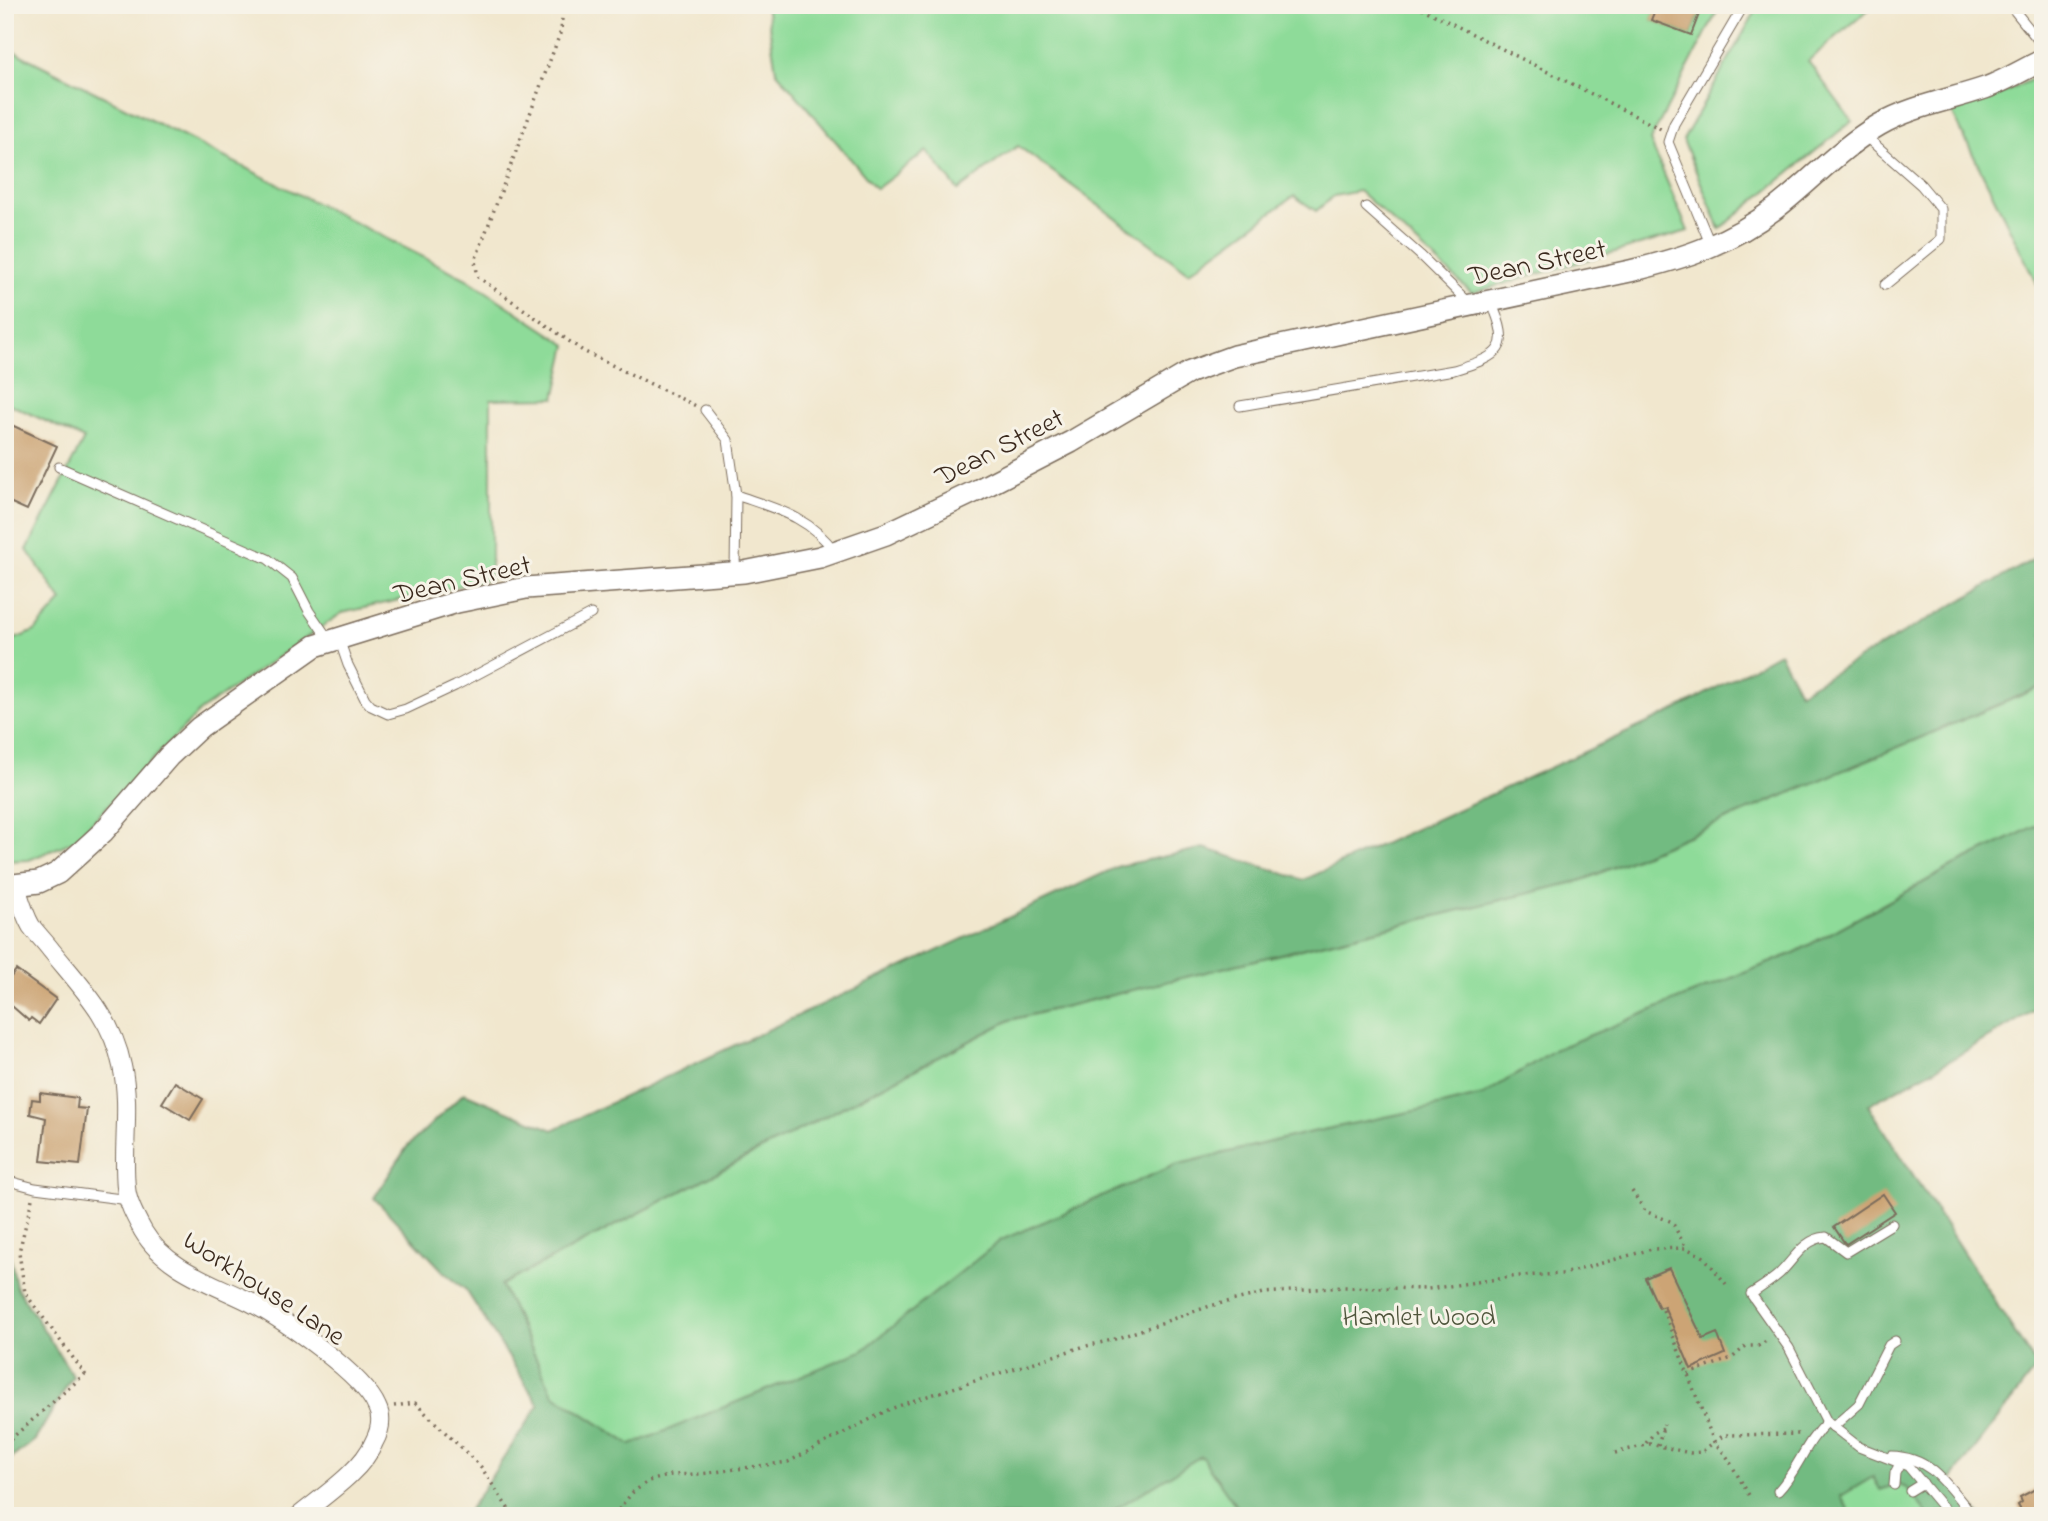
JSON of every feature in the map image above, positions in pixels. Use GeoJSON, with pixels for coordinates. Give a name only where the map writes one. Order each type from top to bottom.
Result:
{"type":"FeatureCollection","features":[{"type":"Feature","properties":{"kind":"street","name":"Dean Street"},"geometry":{"type":"LineString","coordinates":[[10,886],[39,882],[58,873],[103,832],[169,756],[200,727],[315,646],[457,602],[526,588],[735,573],[835,552],[886,534],[978,490],[1071,442],[1190,372],[1234,356],[1673,261],[1711,247],[1776,208],[1852,143],[1881,124],[1915,108],[1987,87],[2043,60]]}},
{"type":"Feature","properties":{"kind":"street","name":"Workhouse Lane"},"geometry":{"type":"LineString","coordinates":[[10,886],[30,925],[106,1018],[123,1068],[127,1108],[125,1189],[145,1234],[164,1255],[186,1271],[254,1304],[318,1348],[352,1376],[379,1409]]}},
{"type":"Feature","properties":{"kind":"street"},"geometry":{"type":"LineString","coordinates":[[299,1516],[361,1462],[373,1445],[381,1424],[379,1409]]}},
{"type":"Feature","properties":{"kind":"lane"},"geometry":{"type":"LineString","coordinates":[[1711,247],[1671,155],[1669,133],[1744,5]]}},
{"type":"Feature","properties":{"kind":"lane"},"geometry":{"type":"LineString","coordinates":[[2010,5],[2043,46]]}},
{"type":"Feature","properties":{"kind":"lane"},"geometry":{"type":"LineString","coordinates":[[1864,135],[1921,185],[1941,209],[1941,239],[1885,285]]}},
{"type":"Feature","properties":{"kind":"lane"},"geometry":{"type":"LineString","coordinates":[[1240,406],[1454,370],[1485,361],[1496,354],[1503,335],[1500,322],[1480,302],[1366,208]]}},
{"type":"Feature","properties":{"kind":"lane"},"geometry":{"type":"LineString","coordinates":[[705,410],[728,440],[736,495],[735,573]]}},
{"type":"Feature","properties":{"kind":"lane"},"geometry":{"type":"LineString","coordinates":[[59,467],[268,559],[292,578],[309,611],[335,640],[365,699],[371,706],[388,714],[406,709],[455,686],[591,614]]}},
{"type":"Feature","properties":{"kind":"lane"},"geometry":{"type":"LineString","coordinates":[[736,495],[801,518],[823,536],[835,552]]}},
{"type":"Feature","properties":{"kind":"lane"},"geometry":{"type":"LineString","coordinates":[[5,1180],[35,1188],[129,1200]]}},
{"type":"Feature","properties":{"kind":"lane"},"geometry":{"type":"LineString","coordinates":[[1892,1224],[1846,1252],[1826,1237],[1816,1238],[1801,1248],[1775,1277],[1751,1294],[1796,1360],[1830,1424],[1858,1447],[1882,1456],[1928,1465],[1973,1516]]}},
{"type":"Feature","properties":{"kind":"lane"},"geometry":{"type":"LineString","coordinates":[[1779,1491],[1813,1437],[1859,1404],[1889,1345],[1895,1341]]}},
{"type":"Feature","properties":{"kind":"lane"},"geometry":{"type":"LineString","coordinates":[[1903,1460],[1950,1516]]}},
{"type":"Feature","properties":{"kind":"lane"},"geometry":{"type":"LineString","coordinates":[[1894,1485],[1903,1460]]}},
{"type":"Feature","properties":{"kind":"lane"},"geometry":{"type":"LineString","coordinates":[[1910,1491],[1923,1483]]}},
{"type":"Feature","properties":{"kind":"path"},"geometry":{"type":"LineString","coordinates":[[563,5],[561,31],[475,261],[478,277],[583,351],[705,410]]}},
{"type":"Feature","properties":{"kind":"path"},"geometry":{"type":"LineString","coordinates":[[1415,5],[1669,133]]}},
{"type":"Feature","properties":{"kind":"path"},"geometry":{"type":"LineString","coordinates":[[5,1444],[85,1374],[25,1293],[19,1252],[35,1188]]}},
{"type":"Feature","properties":{"kind":"path"},"geometry":{"type":"LineString","coordinates":[[1632,1191],[1645,1211],[1672,1222],[1686,1248]]}},
{"type":"Feature","properties":{"kind":"path"},"geometry":{"type":"LineString","coordinates":[[617,1516],[620,1507],[649,1481],[671,1475],[700,1474],[788,1462],[888,1410],[912,1401],[1112,1340],[1236,1298],[1321,1288],[1428,1289],[1518,1276],[1563,1274],[1652,1249],[1686,1248],[1704,1257],[1726,1283]]}},
{"type":"Feature","properties":{"kind":"path"},"geometry":{"type":"LineString","coordinates":[[1663,1310],[1714,1442],[1727,1457],[1749,1495]]}},
{"type":"Feature","properties":{"kind":"path"},"geometry":{"type":"LineString","coordinates":[[1688,1374],[1732,1358],[1746,1346],[1763,1344],[1778,1334]]}},
{"type":"Feature","properties":{"kind":"path"},"geometry":{"type":"LineString","coordinates":[[379,1409],[415,1403],[481,1467],[513,1516]]}},
{"type":"Feature","properties":{"kind":"path"},"geometry":{"type":"LineString","coordinates":[[1644,1445],[1664,1426],[1658,1445]]}},
{"type":"Feature","properties":{"kind":"path"},"geometry":{"type":"LineString","coordinates":[[1615,1453],[1644,1445],[1658,1445],[1690,1454],[1701,1452],[1724,1435],[1797,1434],[1813,1437]]}},
{"type":"Feature","properties":{"kind":"green space"},"geometry":{"type":"Polygon","coordinates":[[[766,5],[1657,5],[1652,20],[1691,35],[1699,14],[1677,5],[1701,5],[1717,12],[1650,141],[1688,231],[1472,293],[1359,191],[1334,196],[1316,211],[1294,196],[1189,272],[1018,146],[958,190],[927,151],[876,189],[776,71],[766,5]]]}},
{"type":"Feature","properties":{"kind":"green space"},"geometry":{"type":"Polygon","coordinates":[[[1759,5],[1874,5],[1808,61],[1852,121],[1720,229],[1683,140],[1759,5]]]}},
{"type":"Feature","properties":{"kind":"green space"},"geometry":{"type":"Polygon","coordinates":[[[5,47],[467,279],[567,345],[555,398],[491,399],[491,579],[342,613],[200,711],[74,841],[29,860],[5,861],[5,643],[35,631],[62,601],[27,550],[84,439],[5,402],[5,47]]]}},
{"type":"Feature","properties":{"kind":"green space"},"geometry":{"type":"Polygon","coordinates":[[[2043,74],[2043,296],[1952,112],[2043,74]]]}},
{"type":"Feature","properties":{"kind":"green space","name":"Hamlet Wood"},"geometry":{"type":"Polygon","coordinates":[[[2043,554],[2043,686],[1583,880],[1010,1020],[501,1285],[553,1394],[631,1445],[862,1351],[1001,1240],[1175,1165],[1483,1095],[1556,1049],[1796,952],[1957,864],[2043,822],[2043,1005],[1868,1105],[2037,1367],[1950,1481],[1981,1516],[1929,1516],[1907,1488],[1897,1484],[1880,1490],[1873,1477],[1841,1496],[1852,1516],[1243,1516],[1201,1456],[1104,1516],[465,1516],[539,1405],[466,1290],[444,1272],[374,1198],[407,1147],[464,1093],[553,1130],[1119,866],[1204,848],[1304,880],[1676,710],[1779,653],[1800,692],[2043,554]]]}},
{"type":"Feature","properties":{"kind":"green space","name":"Hamlet Wood"},"geometry":{"type":"Polygon","coordinates":[[[2043,686],[2043,1005],[1868,1105],[2037,1367],[1950,1481],[1981,1516],[608,1516],[631,1445],[553,1394],[501,1285],[1010,1020],[1583,880],[2043,686]]]}},
{"type":"Feature","properties":{"kind":"green space"},"geometry":{"type":"Polygon","coordinates":[[[5,1227],[16,1286],[73,1376],[35,1440],[5,1463],[5,1227]]]}},
{"type":"Feature","properties":{"kind":"building"},"geometry":{"type":"Polygon","coordinates":[[[1657,5],[1677,5],[1699,14],[1691,35],[1651,20],[1657,5]]]}},
{"type":"Feature","properties":{"kind":"building"},"geometry":{"type":"Polygon","coordinates":[[[5,422],[57,446],[27,510],[5,500],[5,422]]]}},
{"type":"Feature","properties":{"kind":"building"},"geometry":{"type":"Polygon","coordinates":[[[16,970],[56,999],[39,1024],[31,1018],[29,1021],[5,1000],[5,985],[16,970]]]}},
{"type":"Feature","properties":{"kind":"building"},"geometry":{"type":"Polygon","coordinates":[[[175,1082],[203,1099],[190,1120],[162,1103],[175,1082]]]}},
{"type":"Feature","properties":{"kind":"building"},"geometry":{"type":"Polygon","coordinates":[[[40,1093],[78,1098],[77,1108],[87,1109],[80,1165],[41,1161],[46,1118],[30,1114],[32,1099],[40,1100],[40,1093]]]}},
{"type":"Feature","properties":{"kind":"building"},"geometry":{"type":"Polygon","coordinates":[[[1883,1194],[1895,1212],[1846,1244],[1834,1227],[1883,1194]]]}},
{"type":"Feature","properties":{"kind":"building"},"geometry":{"type":"Polygon","coordinates":[[[1669,1268],[1703,1339],[1717,1333],[1725,1354],[1691,1369],[1664,1306],[1659,1308],[1645,1278],[1669,1268]]]}},
{"type":"Feature","properties":{"kind":"building"},"geometry":{"type":"Polygon","coordinates":[[[2043,1485],[2043,1516],[2024,1516],[2018,1505],[2022,1502],[2020,1497],[2043,1485]]]}}]}
